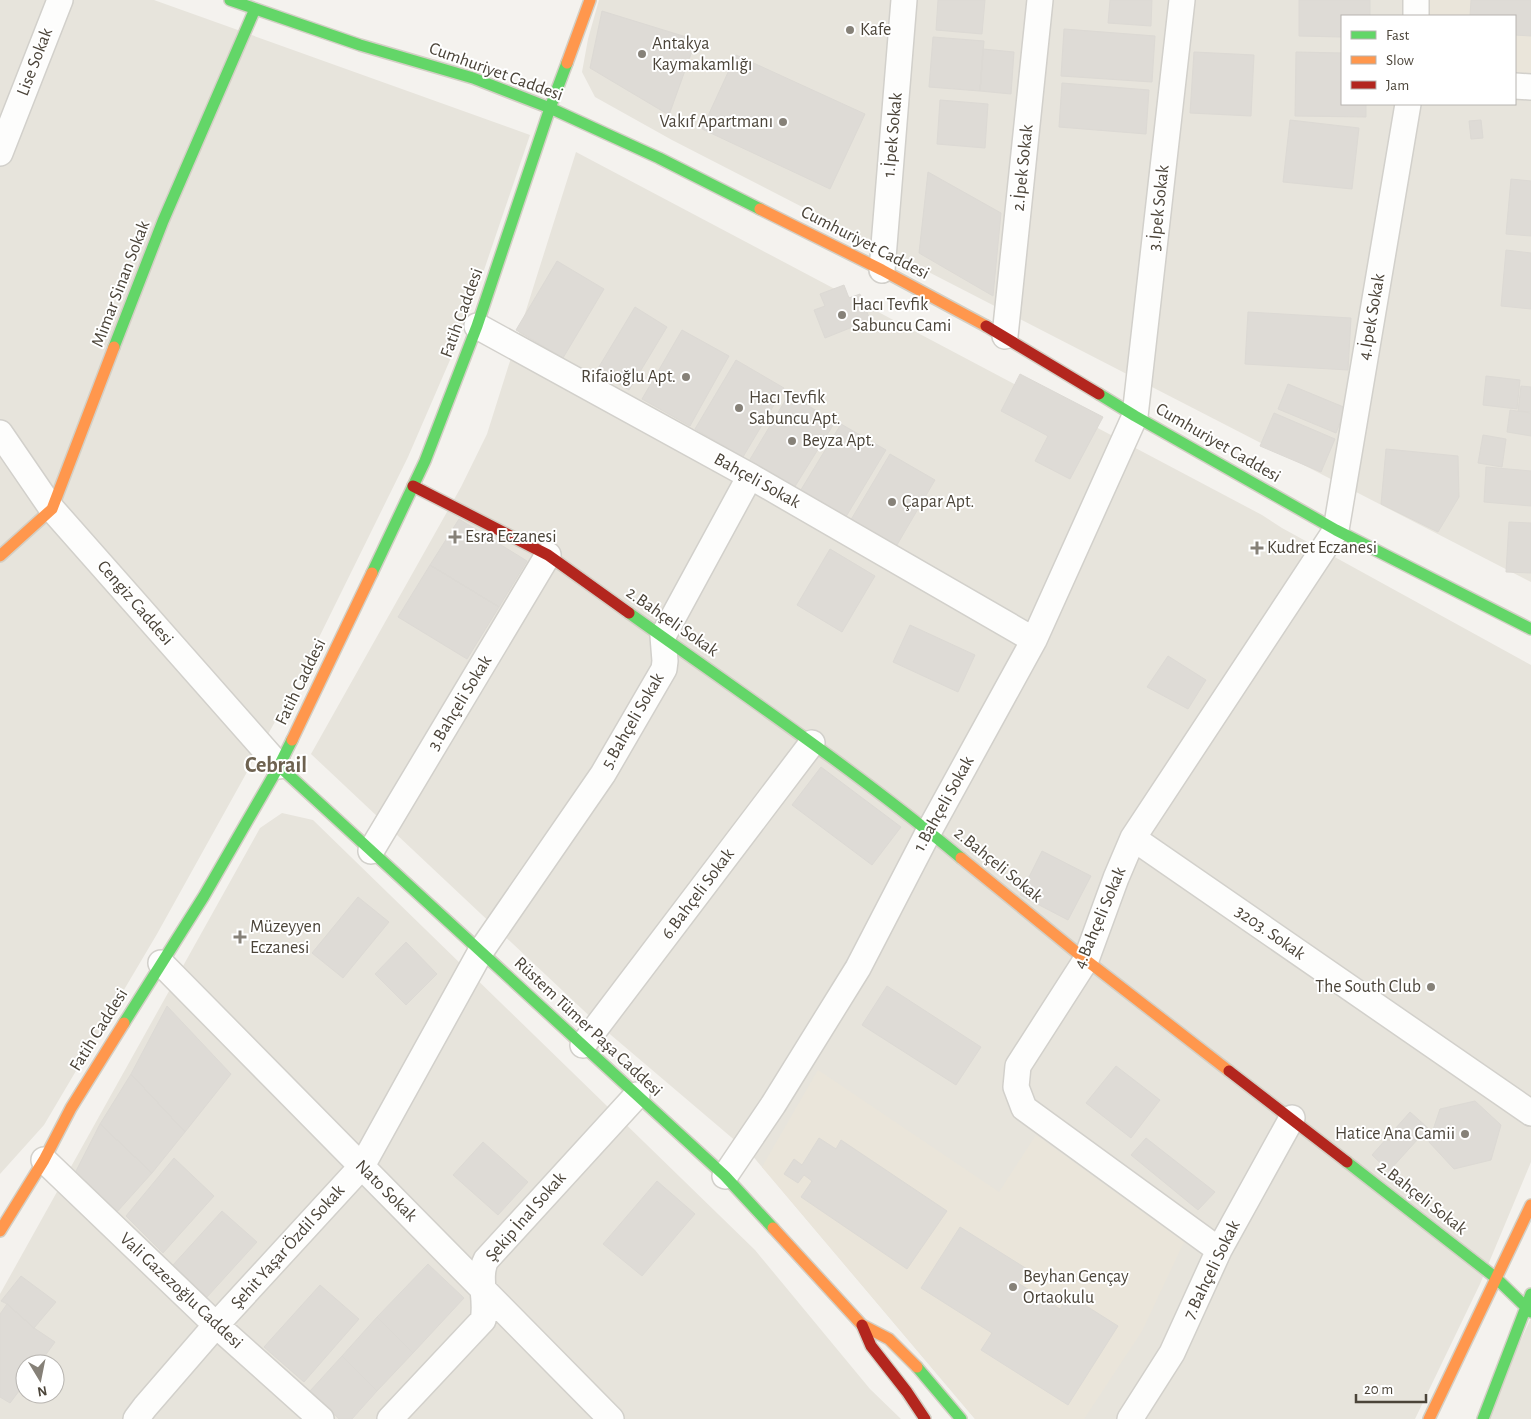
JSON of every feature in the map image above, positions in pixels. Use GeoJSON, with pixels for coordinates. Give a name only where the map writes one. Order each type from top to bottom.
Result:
{"type":"FeatureCollection","features":[{"type":"Feature","properties":{"kind":"street","name":"Lise Sokak"},"geometry":{"type":"LineString","coordinates":[[0,152],[60,0]]}},
{"type":"Feature","properties":{"kind":"street","name":"Cumhuriyet Caddesi"},"geometry":{"type":"LineString","coordinates":[[230,0],[360,45],[473,78],[550,108],[659,158],[882,270],[1005,336],[1135,416],[1336,530],[1531,629]]}},
{"type":"Feature","properties":{"kind":"street","name":"Fatih Caddesi"},"geometry":{"type":"LineString","coordinates":[[0,1230],[44,1160],[71,1108],[204,896],[279,766],[425,461],[477,326],[550,108],[590,0]]}},
{"type":"Feature","properties":{"kind":"street","name":"1.İpek Sokak"},"geometry":{"type":"LineString","coordinates":[[882,270],[904,0]]}},
{"type":"Feature","properties":{"kind":"street","name":"2.İpek Sokak"},"geometry":{"type":"LineString","coordinates":[[1005,336],[1040,0]]}},
{"type":"Feature","properties":{"kind":"street","name":"3.İpek Sokak"},"geometry":{"type":"LineString","coordinates":[[1135,416],[1182,0]]}},
{"type":"Feature","properties":{"kind":"street"},"geometry":{"type":"LineString","coordinates":[[1416,0],[1416,15]]}},
{"type":"Feature","properties":{"kind":"street","name":"Mimar Sinan Sokak"},"geometry":{"type":"LineString","coordinates":[[0,556],[52,509],[164,221],[254,8]]}},
{"type":"Feature","properties":{"kind":"street"},"geometry":{"type":"LineString","coordinates":[[1516,86],[1531,87]]}},
{"type":"Feature","properties":{"kind":"street","name":"4.İpek Sokak"},"geometry":{"type":"LineString","coordinates":[[1336,530],[1408,105]]}},
{"type":"Feature","properties":{"kind":"street","name":"Bahçeli Sokak"},"geometry":{"type":"LineString","coordinates":[[477,326],[750,476],[1034,640]]}},
{"type":"Feature","properties":{"kind":"street","name":"1.Bahçeli Sokak"},"geometry":{"type":"LineString","coordinates":[[725,1176],[773,1105],[858,968],[929,831],[1034,640],[1135,416]]}},
{"type":"Feature","properties":{"kind":"street","name":"Cengiz Caddesi"},"geometry":{"type":"LineString","coordinates":[[0,432],[52,509],[279,766]]}},
{"type":"Feature","properties":{"kind":"street"},"geometry":{"type":"LineString","coordinates":[[663,636],[750,476]]}},
{"type":"Feature","properties":{"kind":"street","name":"2.Bahçeli Sokak"},"geometry":{"type":"LineString","coordinates":[[413,486],[548,555],[812,743],[929,831],[1086,960],[1496,1278],[1528,1309]]}},
{"type":"Feature","properties":{"kind":"street","name":"4.Bahçeli Sokak"},"geometry":{"type":"LineString","coordinates":[[1219,1250],[1024,1108],[1016,1087],[1018,1066],[1086,960],[1133,838],[1336,530]]}},
{"type":"Feature","properties":{"kind":"street","name":"3.Bahçeli Sokak"},"geometry":{"type":"LineString","coordinates":[[371,851],[548,555]]}},
{"type":"Feature","properties":{"kind":"street","name":"5.Bahçeli Sokak"},"geometry":{"type":"LineString","coordinates":[[362,1166],[481,952],[603,774],[664,669],[663,636]]}},
{"type":"Feature","properties":{"kind":"street","name":"6.Bahçeli Sokak"},"geometry":{"type":"LineString","coordinates":[[584,1046],[812,743]]}},
{"type":"Feature","properties":{"kind":"street","name":"Rüstem Tümer Paşa Caddesi"},"geometry":{"type":"LineString","coordinates":[[279,766],[725,1176],[862,1324],[889,1339],[917,1367],[962,1419]]}},
{"type":"Feature","properties":{"kind":"street","name":"3203. Sokak"},"geometry":{"type":"LineString","coordinates":[[1133,838],[1531,1112]]}},
{"type":"Feature","properties":{"kind":"street","name":"Nato Sokak"},"geometry":{"type":"LineString","coordinates":[[161,963],[611,1419]]}},
{"type":"Feature","properties":{"kind":"street","name":"Şekip İnal Sokak"},"geometry":{"type":"LineString","coordinates":[[390,1419],[482,1320],[485,1304],[483,1265],[486,1260],[637,1096]]}},
{"type":"Feature","properties":{"kind":"street","name":"7.Bahçeli Sokak"},"geometry":{"type":"LineString","coordinates":[[1130,1419],[1172,1353],[1219,1250],[1292,1118]]}},
{"type":"Feature","properties":{"kind":"street","name":"Vali Gazezoğlu Caddesi"},"geometry":{"type":"LineString","coordinates":[[44,1160],[216,1326],[321,1419]]}},
{"type":"Feature","properties":{"kind":"street","name":"Şehit Yaşar Özdil Sokak"},"geometry":{"type":"LineString","coordinates":[[136,1419],[144,1407],[216,1326],[362,1166]]}},
{"type":"Feature","properties":{"kind":"street"},"geometry":{"type":"LineString","coordinates":[[1429,1419],[1531,1205]]}},
{"type":"Feature","properties":{"kind":"street"},"geometry":{"type":"LineString","coordinates":[[1483,1419],[1528,1309],[1531,1294]]}},
{"type":"Feature","properties":{"kind":"street","name":"Rüstem Tümer Paşa Caddesi"},"geometry":{"type":"LineString","coordinates":[[862,1324],[871,1346],[907,1392],[925,1419]]}},
{"type":"Feature","properties":{"kind":"shaded area"},"geometry":{"type":"Polygon","coordinates":[[[0,0],[154,0],[530,135],[466,323],[408,457],[297,682],[157,934],[44,1125],[0,1174],[0,0]]]}},
{"type":"Feature","properties":{"kind":"shaded area"},"geometry":{"type":"Polygon","coordinates":[[[599,0],[1531,0],[1531,582],[672,140],[595,97],[582,72],[588,39],[599,0]]]}},
{"type":"Feature","properties":{"kind":"shaded area"},"geometry":{"type":"Polygon","coordinates":[[[1423,0],[1531,0],[1531,75],[1516,74],[1516,15],[1423,15],[1423,0]]]}},
{"type":"Feature","properties":{"kind":"shaded area"},"geometry":{"type":"Polygon","coordinates":[[[576,152],[1262,515],[1282,528],[1531,665],[1531,1162],[1480,1284],[1415,1419],[975,1419],[751,1154],[598,1024],[311,754],[461,487],[487,434],[576,152]]]}},
{"type":"Feature","properties":{"kind":"shaded area"},"geometry":{"type":"Polygon","coordinates":[[[282,813],[313,820],[755,1250],[870,1389],[901,1419],[0,1419],[0,1294],[260,828],[282,813]]]}},
{"type":"Feature","properties":{"kind":"shaded area","name":"Beyhan Gençay Ortaokulu"},"geometry":{"type":"Polygon","coordinates":[[[818,1070],[999,1192],[1036,1135],[1184,1242],[1142,1331],[1084,1419],[975,1419],[762,1167],[818,1070]]]}},
{"type":"Feature","properties":{"kind":"shaded area"},"geometry":{"type":"Polygon","coordinates":[[[1531,1318],[1531,1419],[1485,1419],[1531,1318]]]}},
{"type":"Feature","properties":{"kind":"building"},"geometry":{"type":"Polygon","coordinates":[[[938,0],[985,0],[982,34],[936,30],[938,0]]]}},
{"type":"Feature","properties":{"kind":"building"},"geometry":{"type":"Polygon","coordinates":[[[1110,0],[1152,0],[1151,26],[1108,23],[1110,0]]]}},
{"type":"Feature","properties":{"kind":"building"},"geometry":{"type":"Polygon","coordinates":[[[1299,0],[1370,0],[1370,15],[1341,15],[1341,37],[1299,36],[1299,0]]]}},
{"type":"Feature","properties":{"kind":"building"},"geometry":{"type":"Polygon","coordinates":[[[1471,0],[1531,0],[1531,36],[1516,35],[1516,15],[1470,15],[1471,0]]]}},
{"type":"Feature","properties":{"kind":"building","name":"Antakya Kaymakamlığı"},"geometry":{"type":"Polygon","coordinates":[[[602,11],[696,40],[669,115],[590,68],[602,11]]]}},
{"type":"Feature","properties":{"kind":"building"},"geometry":{"type":"Polygon","coordinates":[[[1064,29],[1155,36],[1152,82],[1061,76],[1064,29]]]}},
{"type":"Feature","properties":{"kind":"building"},"geometry":{"type":"Polygon","coordinates":[[[933,37],[984,41],[980,91],[929,87],[933,37]]]}},
{"type":"Feature","properties":{"kind":"building"},"geometry":{"type":"Polygon","coordinates":[[[983,49],[1014,52],[1011,94],[980,91],[983,49]]]}},
{"type":"Feature","properties":{"kind":"building"},"geometry":{"type":"Polygon","coordinates":[[[1194,52],[1254,55],[1251,116],[1190,113],[1194,52]]]}},
{"type":"Feature","properties":{"kind":"building"},"geometry":{"type":"Polygon","coordinates":[[[1296,52],[1341,53],[1341,105],[1366,105],[1366,117],[1295,116],[1296,52]]]}},
{"type":"Feature","properties":{"kind":"building","name":"Vakıf Apartmanı"},"geometry":{"type":"Polygon","coordinates":[[[736,55],[865,114],[830,189],[702,129],[736,55]]]}},
{"type":"Feature","properties":{"kind":"building"},"geometry":{"type":"Polygon","coordinates":[[[1062,83],[1149,90],[1146,134],[1059,127],[1062,83]]]}},
{"type":"Feature","properties":{"kind":"building"},"geometry":{"type":"Polygon","coordinates":[[[940,100],[988,104],[985,148],[937,144],[940,100]]]}},
{"type":"Feature","properties":{"kind":"building"},"geometry":{"type":"Polygon","coordinates":[[[1290,120],[1359,128],[1352,189],[1283,182],[1290,120]]]}},
{"type":"Feature","properties":{"kind":"building"},"geometry":{"type":"Polygon","coordinates":[[[1481,120],[1483,138],[1471,139],[1469,121],[1481,120]]]}},
{"type":"Feature","properties":{"kind":"building"},"geometry":{"type":"Polygon","coordinates":[[[928,172],[1001,213],[993,296],[919,253],[928,172]]]}},
{"type":"Feature","properties":{"kind":"building"},"geometry":{"type":"Polygon","coordinates":[[[1511,179],[1531,181],[1531,236],[1506,234],[1511,179]]]}},
{"type":"Feature","properties":{"kind":"building"},"geometry":{"type":"Polygon","coordinates":[[[1506,250],[1531,253],[1531,309],[1501,306],[1506,250]]]}},
{"type":"Feature","properties":{"kind":"building"},"geometry":{"type":"Polygon","coordinates":[[[557,261],[604,289],[563,358],[516,330],[557,261]]]}},
{"type":"Feature","properties":{"kind":"building","name":"Hacı Tevfik Sabuncu Cami"},"geometry":{"type":"Polygon","coordinates":[[[844,285],[849,298],[860,294],[870,320],[825,338],[814,310],[825,306],[820,294],[844,285]]]}},
{"type":"Feature","properties":{"kind":"building"},"geometry":{"type":"Polygon","coordinates":[[[635,307],[667,327],[629,390],[597,370],[635,307]]]}},
{"type":"Feature","properties":{"kind":"building"},"geometry":{"type":"Polygon","coordinates":[[[1248,312],[1351,318],[1348,370],[1245,364],[1248,312]]]}},
{"type":"Feature","properties":{"kind":"building","name":"Rifaioğlu Apt."},"geometry":{"type":"Polygon","coordinates":[[[682,330],[729,356],[690,426],[642,399],[682,330]]]}},
{"type":"Feature","properties":{"kind":"building","name":"Hacı Tevfik Sabuncu Apt."},"geometry":{"type":"Polygon","coordinates":[[[736,360],[784,388],[743,457],[695,429],[736,360]]]}},
{"type":"Feature","properties":{"kind":"building"},"geometry":{"type":"Polygon","coordinates":[[[1020,374],[1103,417],[1070,479],[1035,461],[1048,436],[1001,411],[1020,374]]]}},
{"type":"Feature","properties":{"kind":"building"},"geometry":{"type":"Polygon","coordinates":[[[1486,376],[1520,380],[1517,409],[1483,405],[1486,376]]]}},
{"type":"Feature","properties":{"kind":"building"},"geometry":{"type":"Polygon","coordinates":[[[1288,384],[1346,408],[1336,433],[1278,409],[1288,384]]]}},
{"type":"Feature","properties":{"kind":"building"},"geometry":{"type":"Polygon","coordinates":[[[1521,386],[1531,387],[1531,412],[1518,411],[1521,386]]]}},
{"type":"Feature","properties":{"kind":"building","name":"Beyza Apt."},"geometry":{"type":"Polygon","coordinates":[[[789,394],[835,422],[794,488],[749,461],[789,394]]]}},
{"type":"Feature","properties":{"kind":"building"},"geometry":{"type":"Polygon","coordinates":[[[1510,410],[1531,413],[1531,436],[1507,432],[1510,410]]]}},
{"type":"Feature","properties":{"kind":"building"},"geometry":{"type":"Polygon","coordinates":[[[1274,413],[1335,439],[1321,472],[1260,446],[1274,413]]]}},
{"type":"Feature","properties":{"kind":"building"},"geometry":{"type":"Polygon","coordinates":[[[841,424],[886,450],[844,520],[799,493],[841,424]]]}},
{"type":"Feature","properties":{"kind":"building"},"geometry":{"type":"Polygon","coordinates":[[[1483,435],[1506,439],[1502,467],[1478,463],[1483,435]]]}},
{"type":"Feature","properties":{"kind":"building"},"geometry":{"type":"Polygon","coordinates":[[[1386,449],[1458,456],[1459,497],[1438,532],[1381,504],[1386,449]]]}},
{"type":"Feature","properties":{"kind":"building","name":"Çapar Apt."},"geometry":{"type":"Polygon","coordinates":[[[890,454],[935,480],[894,550],[849,523],[890,454]]]}},
{"type":"Feature","properties":{"kind":"building"},"geometry":{"type":"Polygon","coordinates":[[[1486,467],[1531,471],[1531,506],[1484,502],[1486,467]]]}},
{"type":"Feature","properties":{"kind":"building"},"geometry":{"type":"Polygon","coordinates":[[[459,519],[527,561],[499,607],[430,565],[459,519]]]}},
{"type":"Feature","properties":{"kind":"building"},"geometry":{"type":"Polygon","coordinates":[[[1509,522],[1531,523],[1531,573],[1506,572],[1509,522]]]}},
{"type":"Feature","properties":{"kind":"building"},"geometry":{"type":"Polygon","coordinates":[[[830,549],[875,576],[842,632],[797,605],[830,549]]]}},
{"type":"Feature","properties":{"kind":"building"},"geometry":{"type":"Polygon","coordinates":[[[430,565],[499,607],[467,659],[398,617],[430,565]]]}},
{"type":"Feature","properties":{"kind":"building"},"geometry":{"type":"Polygon","coordinates":[[[910,625],[975,655],[958,692],[893,662],[910,625]]]}},
{"type":"Feature","properties":{"kind":"building"},"geometry":{"type":"Polygon","coordinates":[[[1168,656],[1206,680],[1188,709],[1147,687],[1168,656]]]}},
{"type":"Feature","properties":{"kind":"building"},"geometry":{"type":"Polygon","coordinates":[[[821,767],[901,827],[872,865],[792,805],[821,767]]]}},
{"type":"Feature","properties":{"kind":"building"},"geometry":{"type":"Polygon","coordinates":[[[1042,851],[1091,876],[1068,920],[1020,895],[1042,851]]]}},
{"type":"Feature","properties":{"kind":"building"},"geometry":{"type":"Polygon","coordinates":[[[358,897],[389,922],[343,978],[312,953],[358,897]]]}},
{"type":"Feature","properties":{"kind":"building"},"geometry":{"type":"Polygon","coordinates":[[[406,942],[437,974],[406,1005],[375,974],[406,942]]]}},
{"type":"Feature","properties":{"kind":"building"},"geometry":{"type":"Polygon","coordinates":[[[887,986],[981,1047],[956,1085],[862,1025],[887,986]]]}},
{"type":"Feature","properties":{"kind":"building"},"geometry":{"type":"Polygon","coordinates":[[[167,1006],[231,1074],[185,1132],[131,1074],[167,1006]]]}},
{"type":"Feature","properties":{"kind":"building"},"geometry":{"type":"Polygon","coordinates":[[[1116,1066],[1160,1100],[1131,1138],[1086,1103],[1116,1066]]]}},
{"type":"Feature","properties":{"kind":"building"},"geometry":{"type":"Polygon","coordinates":[[[131,1074],[185,1132],[152,1173],[100,1124],[131,1074]]]}},
{"type":"Feature","properties":{"kind":"building","name":"Hatice Ana Camii"},"geometry":{"type":"Polygon","coordinates":[[[1475,1101],[1501,1125],[1491,1160],[1454,1169],[1429,1142],[1440,1109],[1475,1101]]]}},
{"type":"Feature","properties":{"kind":"building"},"geometry":{"type":"Polygon","coordinates":[[[1410,1112],[1428,1128],[1389,1171],[1372,1155],[1410,1112]]]}},
{"type":"Feature","properties":{"kind":"building"},"geometry":{"type":"Polygon","coordinates":[[[100,1124],[152,1173],[116,1213],[74,1175],[100,1124]]]}},
{"type":"Feature","properties":{"kind":"building"},"geometry":{"type":"Polygon","coordinates":[[[819,1138],[836,1149],[841,1140],[947,1211],[907,1269],[801,1197],[812,1181],[804,1175],[798,1183],[784,1174],[794,1159],[802,1165],[819,1138]]]}},
{"type":"Feature","properties":{"kind":"building"},"geometry":{"type":"Polygon","coordinates":[[[1146,1138],[1215,1192],[1198,1210],[1131,1155],[1146,1138]]]}},
{"type":"Feature","properties":{"kind":"building"},"geometry":{"type":"Polygon","coordinates":[[[483,1142],[528,1182],[498,1215],[453,1175],[483,1142]]]}},
{"type":"Feature","properties":{"kind":"building"},"geometry":{"type":"Polygon","coordinates":[[[174,1158],[214,1196],[163,1253],[126,1216],[174,1158]]]}},
{"type":"Feature","properties":{"kind":"building"},"geometry":{"type":"Polygon","coordinates":[[[657,1181],[695,1214],[642,1276],[603,1244],[657,1181]]]}},
{"type":"Feature","properties":{"kind":"building"},"geometry":{"type":"Polygon","coordinates":[[[222,1211],[257,1242],[207,1297],[173,1265],[222,1211]]]}},
{"type":"Feature","properties":{"kind":"building"},"geometry":{"type":"Polygon","coordinates":[[[960,1227],[1027,1269],[1018,1283],[1060,1309],[1069,1295],[1118,1326],[1068,1405],[981,1350],[992,1333],[921,1288],[960,1227]]]}},
{"type":"Feature","properties":{"kind":"building"},"geometry":{"type":"Polygon","coordinates":[[[428,1264],[464,1298],[413,1353],[377,1317],[428,1264]]]}},
{"type":"Feature","properties":{"kind":"building"},"geometry":{"type":"Polygon","coordinates":[[[21,1276],[56,1302],[34,1328],[1,1301],[21,1276]]]}},
{"type":"Feature","properties":{"kind":"building"},"geometry":{"type":"Polygon","coordinates":[[[320,1285],[359,1319],[304,1382],[264,1347],[320,1285]]]}},
{"type":"Feature","properties":{"kind":"building"},"geometry":{"type":"Polygon","coordinates":[[[7,1304],[34,1328],[55,1342],[46,1354],[15,1354],[15,1396],[10,1403],[0,1397],[0,1314],[7,1304]]]}},
{"type":"Feature","properties":{"kind":"building"},"geometry":{"type":"Polygon","coordinates":[[[377,1317],[413,1353],[377,1391],[342,1356],[377,1317]]]}},
{"type":"Feature","properties":{"kind":"building"},"geometry":{"type":"Polygon","coordinates":[[[342,1356],[377,1391],[352,1419],[339,1419],[310,1391],[342,1356]]]}},
{"type":"Feature","properties":{"kind":"traffic: fast"},"geometry":{"type":"LineString","coordinates":[[230,0],[360,45],[473,78],[550,108],[659,158],[760,209]]}},
{"type":"Feature","properties":{"kind":"traffic: fast"},"geometry":{"type":"LineString","coordinates":[[114,347],[163,221],[255,9]]}},
{"type":"Feature","properties":{"kind":"traffic: fast"},"geometry":{"type":"LineString","coordinates":[[372,573],[425,461],[477,326],[550,108],[567,63]]}},
{"type":"Feature","properties":{"kind":"traffic: fast"},"geometry":{"type":"LineString","coordinates":[[1099,394],[1336,530],[1531,629]]}},
{"type":"Feature","properties":{"kind":"traffic: fast"},"geometry":{"type":"LineString","coordinates":[[629,613],[839,763],[961,858]]}},
{"type":"Feature","properties":{"kind":"traffic: fast"},"geometry":{"type":"LineString","coordinates":[[124,1023],[204,896],[292,740]]}},
{"type":"Feature","properties":{"kind":"traffic: fast"},"geometry":{"type":"LineString","coordinates":[[279,766],[725,1176],[773,1228]]}},
{"type":"Feature","properties":{"kind":"traffic: fast"},"geometry":{"type":"LineString","coordinates":[[1347,1162],[1496,1278],[1531,1312]]}},
{"type":"Feature","properties":{"kind":"traffic: fast"},"geometry":{"type":"LineString","coordinates":[[1483,1419],[1531,1294]]}},
{"type":"Feature","properties":{"kind":"traffic: fast"},"geometry":{"type":"LineString","coordinates":[[917,1367],[961,1419]]}},
{"type":"Feature","properties":{"kind":"traffic: slow"},"geometry":{"type":"LineString","coordinates":[[567,63],[590,0]]}},
{"type":"Feature","properties":{"kind":"traffic: slow"},"geometry":{"type":"LineString","coordinates":[[760,209],[882,270],[986,326]]}},
{"type":"Feature","properties":{"kind":"traffic: slow"},"geometry":{"type":"LineString","coordinates":[[0,556],[52,509],[114,347]]}},
{"type":"Feature","properties":{"kind":"traffic: slow"},"geometry":{"type":"LineString","coordinates":[[292,740],[372,573]]}},
{"type":"Feature","properties":{"kind":"traffic: slow"},"geometry":{"type":"LineString","coordinates":[[961,858],[1086,960],[1229,1071]]}},
{"type":"Feature","properties":{"kind":"traffic: slow"},"geometry":{"type":"LineString","coordinates":[[0,1231],[44,1160],[71,1108],[124,1023]]}},
{"type":"Feature","properties":{"kind":"traffic: slow"},"geometry":{"type":"LineString","coordinates":[[1429,1419],[1531,1205]]}},
{"type":"Feature","properties":{"kind":"traffic: slow"},"geometry":{"type":"LineString","coordinates":[[773,1228],[862,1325],[889,1339],[917,1367]]}},
{"type":"Feature","properties":{"kind":"traffic: jam"},"geometry":{"type":"LineString","coordinates":[[986,326],[1099,394]]}},
{"type":"Feature","properties":{"kind":"traffic: jam"},"geometry":{"type":"LineString","coordinates":[[413,486],[548,555],[629,613]]}},
{"type":"Feature","properties":{"kind":"traffic: jam"},"geometry":{"type":"LineString","coordinates":[[1229,1071],[1347,1162]]}},
{"type":"Feature","properties":{"kind":"traffic: jam"},"geometry":{"type":"LineString","coordinates":[[862,1325],[871,1346],[907,1392],[925,1419]]}},
{"type":"Feature","properties":{"kind":"place","name":"Kafe"},"geometry":{"type":"Point","coordinates":[850,30]}},
{"type":"Feature","properties":{"kind":"place","name":"Antakya Kaymakamlığı"},"geometry":{"type":"Point","coordinates":[642,54]}},
{"type":"Feature","properties":{"kind":"place","name":"Vakıf Apartmanı"},"geometry":{"type":"Point","coordinates":[783,122]}},
{"type":"Feature","properties":{"kind":"place","name":"Hacı Tevfik Sabuncu Cami"},"geometry":{"type":"Point","coordinates":[842,315]}},
{"type":"Feature","properties":{"kind":"place","name":"Rifaioğlu Apt."},"geometry":{"type":"Point","coordinates":[686,377]}},
{"type":"Feature","properties":{"kind":"place","name":"Hacı Tevfik Sabuncu Apt."},"geometry":{"type":"Point","coordinates":[739,408]}},
{"type":"Feature","properties":{"kind":"place","name":"Beyza Apt."},"geometry":{"type":"Point","coordinates":[792,441]}},
{"type":"Feature","properties":{"kind":"place","name":"Çapar Apt."},"geometry":{"type":"Point","coordinates":[892,502]}},
{"type":"Feature","properties":{"kind":"place","name":"Esra Eczanesi"},"geometry":{"type":"Point","coordinates":[455,537]}},
{"type":"Feature","properties":{"kind":"place","name":"Kudret Eczanesi"},"geometry":{"type":"Point","coordinates":[1257,548]}},
{"type":"Feature","properties":{"kind":"place","name":"Müzeyyen Eczanesi"},"geometry":{"type":"Point","coordinates":[240,937]}},
{"type":"Feature","properties":{"kind":"place","name":"The South Club"},"geometry":{"type":"Point","coordinates":[1431,987]}},
{"type":"Feature","properties":{"kind":"place","name":"Hatice Ana Camii"},"geometry":{"type":"Point","coordinates":[1465,1134]}},
{"type":"Feature","properties":{"kind":"place","name":"Beyhan Gençay Ortaokulu"},"geometry":{"type":"Point","coordinates":[1013,1287]}},
{"type":"Feature","properties":{"kind":"district","name":"Cebrail"},"geometry":{"type":"Point","coordinates":[276,765]}}]}
